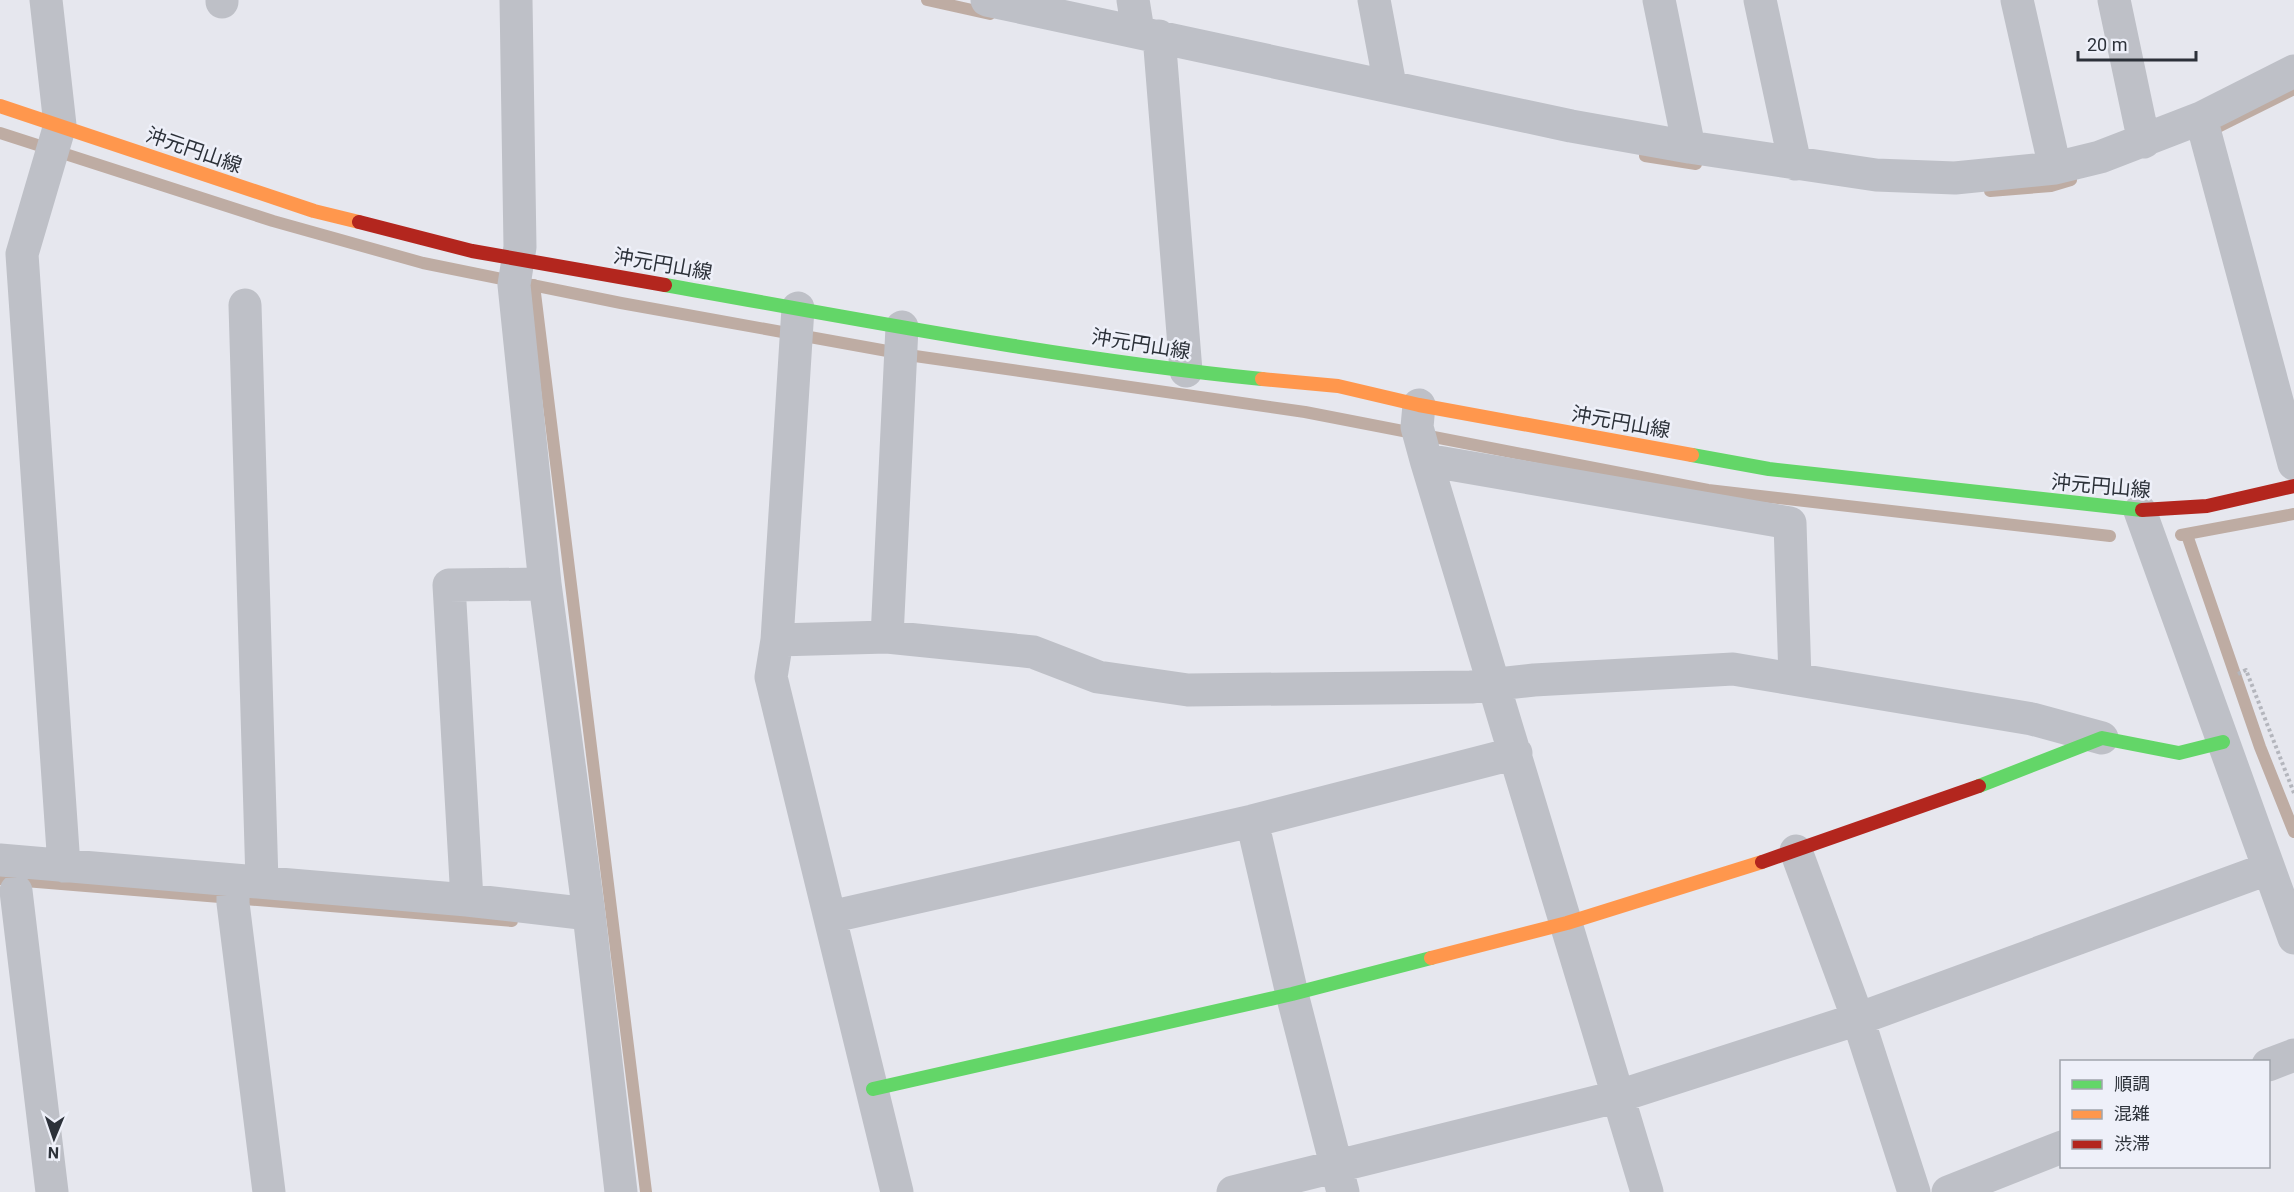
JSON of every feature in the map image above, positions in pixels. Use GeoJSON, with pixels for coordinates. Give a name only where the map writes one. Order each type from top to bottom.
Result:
{"type":"FeatureCollection","features":[{"type":"Feature","properties":{"kind":"main road","name":"沖元円山線"},"geometry":{"type":"LineString","coordinates":[[0,106],[55,142],[472,251],[516,273],[902,344],[1338,386],[1421,435],[2140,511],[2166,512],[2252,499],[2294,486]]}},
{"type":"Feature","properties":{"kind":"main road"},"geometry":{"type":"LineString","coordinates":[[873,1089],[1292,994],[1567,923],[1797,851],[2036,766],[2102,738],[2179,753],[2223,742]]}},
{"type":"Feature","properties":{"kind":"street"},"geometry":{"type":"LineString","coordinates":[[46,0],[55,142],[22,254],[13,328],[64,866]]}},
{"type":"Feature","properties":{"kind":"street"},"geometry":{"type":"LineString","coordinates":[[516,0],[516,273],[545,584],[589,914],[621,1192]]}},
{"type":"Feature","properties":{"kind":"street"},"geometry":{"type":"LineString","coordinates":[[987,0],[1143,22],[1475,107],[1689,147],[1876,175],[1955,178],[2055,168],[2100,157],[2144,142],[2204,128],[2294,71]]}},
{"type":"Feature","properties":{"kind":"street"},"geometry":{"type":"LineString","coordinates":[[1374,0],[1390,85]]}},
{"type":"Feature","properties":{"kind":"street"},"geometry":{"type":"LineString","coordinates":[[1659,0],[1689,147]]}},
{"type":"Feature","properties":{"kind":"street"},"geometry":{"type":"LineString","coordinates":[[1760,0],[1795,164]]}},
{"type":"Feature","properties":{"kind":"street"},"geometry":{"type":"LineString","coordinates":[[2017,0],[2055,168]]}},
{"type":"Feature","properties":{"kind":"street"},"geometry":{"type":"LineString","coordinates":[[2114,0],[2144,142]]}},
{"type":"Feature","properties":{"kind":"street"},"geometry":{"type":"LineString","coordinates":[[1143,22],[1186,371]]}},
{"type":"Feature","properties":{"kind":"street"},"geometry":{"type":"LineString","coordinates":[[2204,128],[2294,464]]}},
{"type":"Feature","properties":{"kind":"street"},"geometry":{"type":"LineString","coordinates":[[245,305],[240,889],[269,1192]]}},
{"type":"Feature","properties":{"kind":"street"},"geometry":{"type":"LineString","coordinates":[[797,326],[777,640],[771,677],[897,1192]]}},
{"type":"Feature","properties":{"kind":"street"},"geometry":{"type":"LineString","coordinates":[[887,637],[902,344]]}},
{"type":"Feature","properties":{"kind":"street"},"geometry":{"type":"LineString","coordinates":[[1647,1192],[1616,1097],[1567,923],[1421,435],[1790,523],[1795,679]]}},
{"type":"Feature","properties":{"kind":"street"},"geometry":{"type":"LineString","coordinates":[[2140,511],[2294,938]]}},
{"type":"Feature","properties":{"kind":"street"},"geometry":{"type":"LineString","coordinates":[[467,900],[449,585],[545,584]]}},
{"type":"Feature","properties":{"kind":"street"},"geometry":{"type":"LineString","coordinates":[[777,640],[887,637],[1033,652],[1098,677],[1188,690],[1471,687],[1734,669],[2032,719],[2102,738]]}},
{"type":"Feature","properties":{"kind":"street"},"geometry":{"type":"LineString","coordinates":[[830,917],[1252,821],[1516,753]]}},
{"type":"Feature","properties":{"kind":"street"},"geometry":{"type":"LineString","coordinates":[[1252,821],[1292,994],[1340,1179]]}},
{"type":"Feature","properties":{"kind":"street"},"geometry":{"type":"LineString","coordinates":[[1797,851],[1858,1019],[1914,1192]]}},
{"type":"Feature","properties":{"kind":"street"},"geometry":{"type":"LineString","coordinates":[[0,860],[240,889],[467,900],[589,914]]}},
{"type":"Feature","properties":{"kind":"street"},"geometry":{"type":"LineString","coordinates":[[1233,1192],[1340,1179],[1616,1097],[1858,1019],[2267,868]]}},
{"type":"Feature","properties":{"kind":"street"},"geometry":{"type":"LineString","coordinates":[[16,891],[52,1192]]}},
{"type":"Feature","properties":{"kind":"street"},"geometry":{"type":"LineString","coordinates":[[2270,1064],[2294,1055]]}},
{"type":"Feature","properties":{"kind":"street"},"geometry":{"type":"LineString","coordinates":[[1948,1192],[2060,1147]]}},
{"type":"Feature","properties":{"kind":"path"},"geometry":{"type":"LineString","coordinates":[[2241,673],[2246,670],[2294,793]]}},
{"type":"Feature","properties":{"kind":"waterway"},"geometry":{"type":"LineString","coordinates":[[927,0],[990,14]]}},
{"type":"Feature","properties":{"kind":"waterway"},"geometry":{"type":"LineString","coordinates":[[2212,130],[2294,89]]}},
{"type":"Feature","properties":{"kind":"waterway"},"geometry":{"type":"LineString","coordinates":[[0,133],[273,221],[423,263],[621,303],[915,356],[1305,412],[1708,490],[2110,536]]}},
{"type":"Feature","properties":{"kind":"waterway"},"geometry":{"type":"LineString","coordinates":[[1645,156],[1696,164]]}},
{"type":"Feature","properties":{"kind":"waterway"},"geometry":{"type":"LineString","coordinates":[[1990,191],[2051,186],[2071,180]]}},
{"type":"Feature","properties":{"kind":"waterway"},"geometry":{"type":"LineString","coordinates":[[534,285],[646,1192]]}},
{"type":"Feature","properties":{"kind":"waterway"},"geometry":{"type":"LineString","coordinates":[[2181,535],[2294,514]]}},
{"type":"Feature","properties":{"kind":"waterway"},"geometry":{"type":"LineString","coordinates":[[2187,535],[2260,747],[2294,832]]}},
{"type":"Feature","properties":{"kind":"waterway"},"geometry":{"type":"LineString","coordinates":[[0,879],[512,921]]}},
{"type":"Feature","properties":{"kind":"traffic: fast"},"geometry":{"type":"LineString","coordinates":[[665,285],[1037,350],[1262,379]]}},
{"type":"Feature","properties":{"kind":"traffic: fast"},"geometry":{"type":"LineString","coordinates":[[1692,455],[1769,469],[2142,510]]}},
{"type":"Feature","properties":{"kind":"traffic: fast"},"geometry":{"type":"LineString","coordinates":[[1979,786],[2102,738],[2179,753],[2223,742]]}},
{"type":"Feature","properties":{"kind":"traffic: fast"},"geometry":{"type":"LineString","coordinates":[[873,1089],[1292,994],[1431,958]]}},
{"type":"Feature","properties":{"kind":"traffic: slow"},"geometry":{"type":"LineString","coordinates":[[0,106],[314,211],[359,222]]}},
{"type":"Feature","properties":{"kind":"traffic: slow"},"geometry":{"type":"LineString","coordinates":[[1262,379],[1338,386],[1419,405],[1692,455]]}},
{"type":"Feature","properties":{"kind":"traffic: slow"},"geometry":{"type":"LineString","coordinates":[[1431,958],[1567,923],[1762,862]]}},
{"type":"Feature","properties":{"kind":"traffic: jam"},"geometry":{"type":"LineString","coordinates":[[359,222],[472,251],[665,285]]}},
{"type":"Feature","properties":{"kind":"traffic: jam"},"geometry":{"type":"LineString","coordinates":[[2142,510],[2207,506],[2294,486]]}},
{"type":"Feature","properties":{"kind":"traffic: jam"},"geometry":{"type":"LineString","coordinates":[[1762,862],[1979,786]]}}]}
